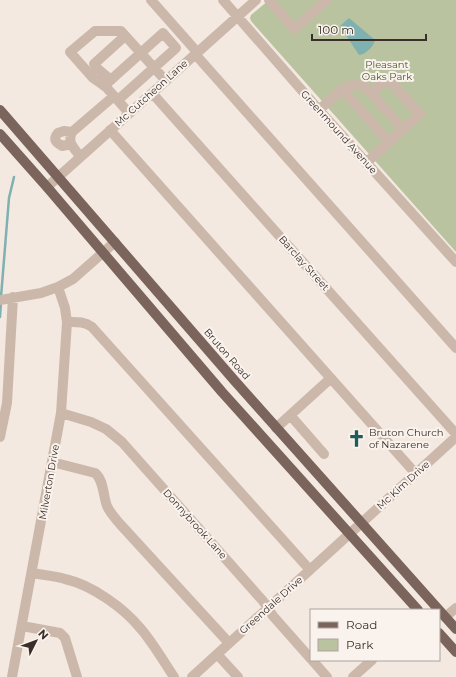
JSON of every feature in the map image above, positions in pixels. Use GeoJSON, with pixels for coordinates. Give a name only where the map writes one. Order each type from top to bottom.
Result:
{"type":"FeatureCollection","features":[{"type":"Feature","properties":{"kind":"main road","name":"Bruton Road"},"geometry":{"type":"LineString","coordinates":[[0,110],[435,609]]}},
{"type":"Feature","properties":{"kind":"main road"},"geometry":{"type":"LineString","coordinates":[[0,134],[222,392],[417,609]]}},
{"type":"Feature","properties":{"kind":"main road"},"geometry":{"type":"LineString","coordinates":[[222,392],[234,380]]}},
{"type":"Feature","properties":{"kind":"main road","name":"Bruton Road"},"geometry":{"type":"LineString","coordinates":[[440,615],[456,629]]}},
{"type":"Feature","properties":{"kind":"main road"},"geometry":{"type":"LineString","coordinates":[[440,634],[456,652]]}},
{"type":"Feature","properties":{"kind":"street"},"geometry":{"type":"LineString","coordinates":[[151,0],[456,348]]}},
{"type":"Feature","properties":{"kind":"street","name":"Greenmound Avenue"},"geometry":{"type":"LineString","coordinates":[[223,0],[366,163],[456,262]]}},
{"type":"Feature","properties":{"kind":"street","name":"Mc Cutcheon Lane"},"geometry":{"type":"LineString","coordinates":[[47,187],[256,0]]}},
{"type":"Feature","properties":{"kind":"street"},"geometry":{"type":"LineString","coordinates":[[269,0],[294,29],[327,0]]}},
{"type":"Feature","properties":{"kind":"street"},"geometry":{"type":"LineString","coordinates":[[107,83],[93,78],[70,52],[95,31],[121,31],[166,81]]}},
{"type":"Feature","properties":{"kind":"street"},"geometry":{"type":"LineString","coordinates":[[80,156],[71,144],[70,138],[72,132],[176,48],[163,33],[107,83]]}},
{"type":"Feature","properties":{"kind":"street"},"geometry":{"type":"LineString","coordinates":[[125,36],[94,64],[116,98],[129,113]]}},
{"type":"Feature","properties":{"kind":"street"},"geometry":{"type":"LineString","coordinates":[[366,163],[420,114],[392,83],[388,81],[384,82],[371,93]]}},
{"type":"Feature","properties":{"kind":"street"},"geometry":{"type":"LineString","coordinates":[[319,110],[342,90],[353,85],[364,86],[403,129]]}},
{"type":"Feature","properties":{"kind":"street"},"geometry":{"type":"LineString","coordinates":[[342,90],[389,142]]}},
{"type":"Feature","properties":{"kind":"street","name":"Barclay Street"},"geometry":{"type":"LineString","coordinates":[[152,93],[456,434]]}},
{"type":"Feature","properties":{"kind":"street"},"geometry":{"type":"LineString","coordinates":[[110,130],[416,474]]}},
{"type":"Feature","properties":{"kind":"street"},"geometry":{"type":"LineString","coordinates":[[71,144],[62,146],[57,143],[55,136],[58,132],[72,132]]}},
{"type":"Feature","properties":{"kind":"street"},"geometry":{"type":"LineString","coordinates":[[0,437],[6,403],[7,298],[41,293],[58,287],[73,279],[114,242]]}},
{"type":"Feature","properties":{"kind":"street","name":"Milverton Drive"},"geometry":{"type":"LineString","coordinates":[[12,677],[61,413],[66,322],[65,308],[58,287]]}},
{"type":"Feature","properties":{"kind":"street"},"geometry":{"type":"LineString","coordinates":[[66,322],[81,322],[92,327],[310,570]]}},
{"type":"Feature","properties":{"kind":"street"},"geometry":{"type":"LineString","coordinates":[[276,428],[332,378]]}},
{"type":"Feature","properties":{"kind":"street","name":"Donnybrook Lane"},"geometry":{"type":"LineString","coordinates":[[61,413],[91,422],[106,429],[122,442],[263,601],[273,616],[310,659]]}},
{"type":"Feature","properties":{"kind":"street"},"geometry":{"type":"LineString","coordinates":[[290,415],[324,454]]}},
{"type":"Feature","properties":{"kind":"street","name":"Mc Kim Drive"},"geometry":{"type":"LineString","coordinates":[[350,534],[456,437]]}},
{"type":"Feature","properties":{"kind":"street"},"geometry":{"type":"LineString","coordinates":[[52,462],[95,473],[98,476],[108,508],[120,524],[229,643]]}},
{"type":"Feature","properties":{"kind":"street","name":"Greendale Drive"},"geometry":{"type":"LineString","coordinates":[[192,677],[203,673],[217,654],[350,534]]}},
{"type":"Feature","properties":{"kind":"street"},"geometry":{"type":"LineString","coordinates":[[32,573],[66,579],[94,590],[117,606],[142,629],[174,677]]}},
{"type":"Feature","properties":{"kind":"street"},"geometry":{"type":"LineString","coordinates":[[440,615],[456,608]]}},
{"type":"Feature","properties":{"kind":"street"},"geometry":{"type":"LineString","coordinates":[[22,626],[60,633],[65,638],[77,677]]}},
{"type":"Feature","properties":{"kind":"street"},"geometry":{"type":"LineString","coordinates":[[217,654],[235,676]]}},
{"type":"Feature","properties":{"kind":"street","name":"Donnybrook Lane"},"geometry":{"type":"LineString","coordinates":[[312,661],[327,677]]}},
{"type":"Feature","properties":{"kind":"street"},"geometry":{"type":"LineString","coordinates":[[353,677],[371,661]]}},
{"type":"Feature","properties":{"kind":"green space","name":"Pleasant Oaks Park"},"geometry":{"type":"Polygon","coordinates":[[[269,0],[456,0],[456,252],[251,21],[251,15],[269,0]]]}},
{"type":"Feature","properties":{"kind":"water"},"geometry":{"type":"Polygon","coordinates":[[[349,18],[375,40],[373,45],[364,54],[359,55],[340,26],[349,18]]]}},
{"type":"Feature","properties":{"kind":"waterway"},"geometry":{"type":"LineString","coordinates":[[1,297],[9,198],[14,177]]}},
{"type":"Feature","properties":{"kind":"waterway"},"geometry":{"type":"LineString","coordinates":[[0,317],[1,302]]}},
{"type":"Feature","properties":{"kind":"place","name":"Bruton Church of Nazarene"},"geometry":{"type":"Point","coordinates":[356,438]}}]}
